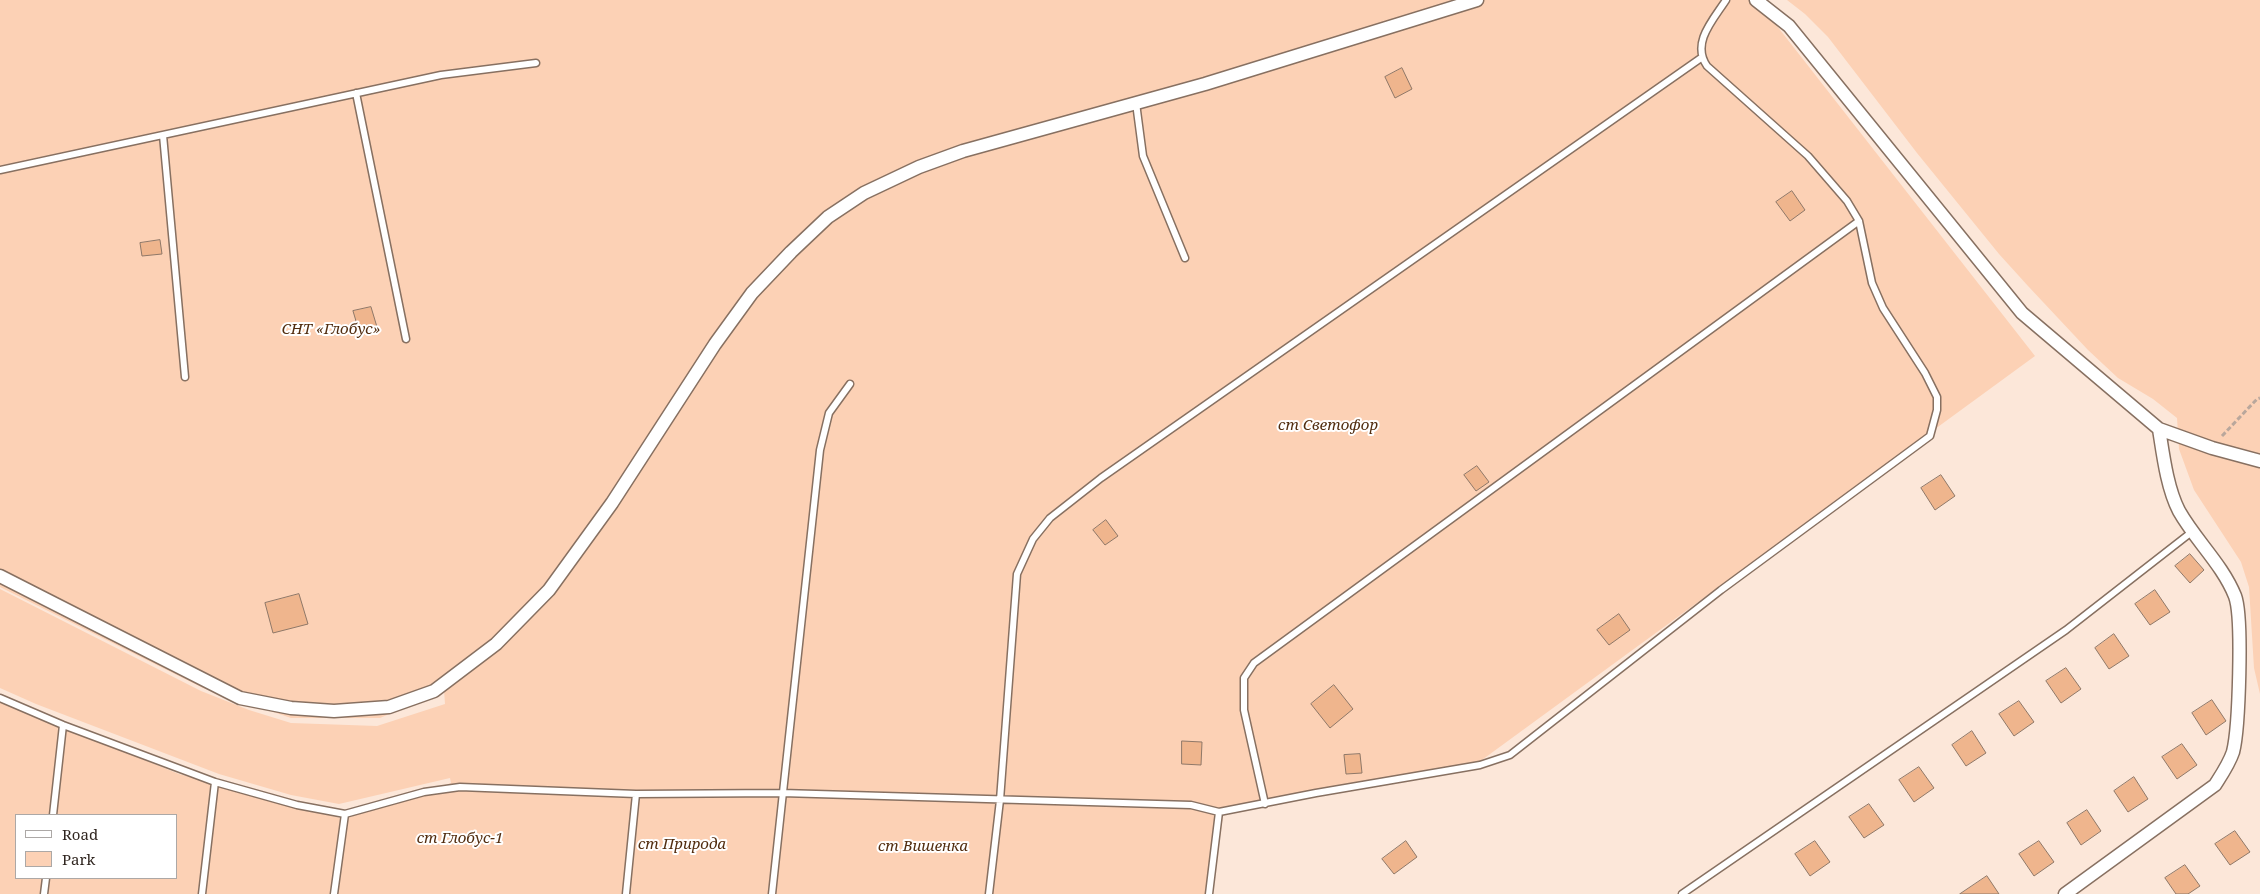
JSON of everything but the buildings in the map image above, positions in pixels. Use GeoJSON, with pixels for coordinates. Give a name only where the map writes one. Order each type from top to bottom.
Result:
{"type":"FeatureCollection","features":[{"type":"Feature","properties":{"kind":"street"},"geometry":{"type":"LineString","coordinates":[[0,576],[240,698],[291,708],[334,711],[389,707],[434,691],[496,644],[549,590],[612,503],[715,344],[752,292],[828,217],[864,192],[919,167],[963,151],[1136,103],[1477,0]]}},
{"type":"Feature","properties":{"kind":"street"},"geometry":{"type":"LineString","coordinates":[[1756,0],[1789,26],[2022,313],[2159,430],[2212,448],[2260,461]]}},
{"type":"Feature","properties":{"kind":"street"},"geometry":{"type":"LineString","coordinates":[[2066,894],[2215,785],[2226,769],[2232,753],[2238,712],[2236,599],[2225,574],[2178,510],[2166,470],[2159,430]]}},
{"type":"Feature","properties":{"kind":"lane"},"geometry":{"type":"LineString","coordinates":[[0,698],[62,725],[215,782],[297,805],[345,814],[424,792],[460,787],[636,794],[782,793],[1191,805],[1219,812],[1316,793],[1480,765],[1510,755],[1720,590],[1930,436],[1937,410],[1937,397],[1925,373],[1883,308],[1872,283],[1859,221],[1847,200],[1808,156],[1707,66],[1702,58],[1702,39],[1726,0]]}},
{"type":"Feature","properties":{"kind":"lane"},"geometry":{"type":"LineString","coordinates":[[989,894],[1000,800],[1017,574],[1033,539],[1050,518],[1110,472],[1702,58]]}},
{"type":"Feature","properties":{"kind":"lane"},"geometry":{"type":"LineString","coordinates":[[0,170],[441,75],[536,63]]}},
{"type":"Feature","properties":{"kind":"lane"},"geometry":{"type":"LineString","coordinates":[[356,93],[406,338]]}},
{"type":"Feature","properties":{"kind":"lane"},"geometry":{"type":"LineString","coordinates":[[1136,103],[1143,156],[1186,258]]}},
{"type":"Feature","properties":{"kind":"lane"},"geometry":{"type":"LineString","coordinates":[[163,135],[185,377]]}},
{"type":"Feature","properties":{"kind":"lane"},"geometry":{"type":"LineString","coordinates":[[1265,804],[1244,710],[1244,678],[1254,663],[1859,221]]}},
{"type":"Feature","properties":{"kind":"lane"},"geometry":{"type":"LineString","coordinates":[[772,894],[820,450],[829,413],[850,384]]}},
{"type":"Feature","properties":{"kind":"lane"},"geometry":{"type":"LineString","coordinates":[[1682,894],[2066,630],[2193,531]]}},
{"type":"Feature","properties":{"kind":"lane"},"geometry":{"type":"LineString","coordinates":[[53,814],[62,725]]}},
{"type":"Feature","properties":{"kind":"lane"},"geometry":{"type":"LineString","coordinates":[[202,894],[215,782]]}},
{"type":"Feature","properties":{"kind":"lane"},"geometry":{"type":"LineString","coordinates":[[626,894],[636,794]]}},
{"type":"Feature","properties":{"kind":"lane"},"geometry":{"type":"LineString","coordinates":[[1209,894],[1219,812]]}},
{"type":"Feature","properties":{"kind":"lane"},"geometry":{"type":"LineString","coordinates":[[334,894],[345,814]]}},
{"type":"Feature","properties":{"kind":"lane"},"geometry":{"type":"LineString","coordinates":[[44,894],[46,879]]}},
{"type":"Feature","properties":{"kind":"path"},"geometry":{"type":"LineString","coordinates":[[2212,448],[2260,398]]}},
{"type":"Feature","properties":{"kind":"green space"},"geometry":{"type":"Polygon","coordinates":[[[0,0],[1753,0],[1759,3],[2035,356],[1475,765],[1224,809],[1212,894],[0,894],[0,701],[179,774],[344,819],[451,783],[450,778],[339,804],[291,795],[219,774],[36,704],[0,688],[0,589],[201,691],[249,710],[291,723],[377,726],[445,704],[444,690],[380,718],[291,718],[203,688],[0,587],[0,0]]]}},
{"type":"Feature","properties":{"kind":"green space"},"geometry":{"type":"Polygon","coordinates":[[[1787,0],[2260,0],[2260,694],[2254,668],[2249,587],[2241,562],[2194,490],[2179,449],[2177,418],[2153,399],[2118,378],[2088,350],[2028,286],[1999,254],[1917,153],[1828,37],[1805,14],[1787,0]]]}},
{"type":"Feature","properties":{"kind":"park label","name":"СНТ «Глобус»"},"geometry":{"type":"Point","coordinates":[331,330]}},
{"type":"Feature","properties":{"kind":"park label","name":"ст Светофор"},"geometry":{"type":"Point","coordinates":[1328,426]}},
{"type":"Feature","properties":{"kind":"park label","name":"ст Глобус-1"},"geometry":{"type":"Point","coordinates":[460,839]}},
{"type":"Feature","properties":{"kind":"park label","name":"ст Природа"},"geometry":{"type":"Point","coordinates":[682,845]}},
{"type":"Feature","properties":{"kind":"park label","name":"ст Вишенка"},"geometry":{"type":"Point","coordinates":[923,847]}}]}
